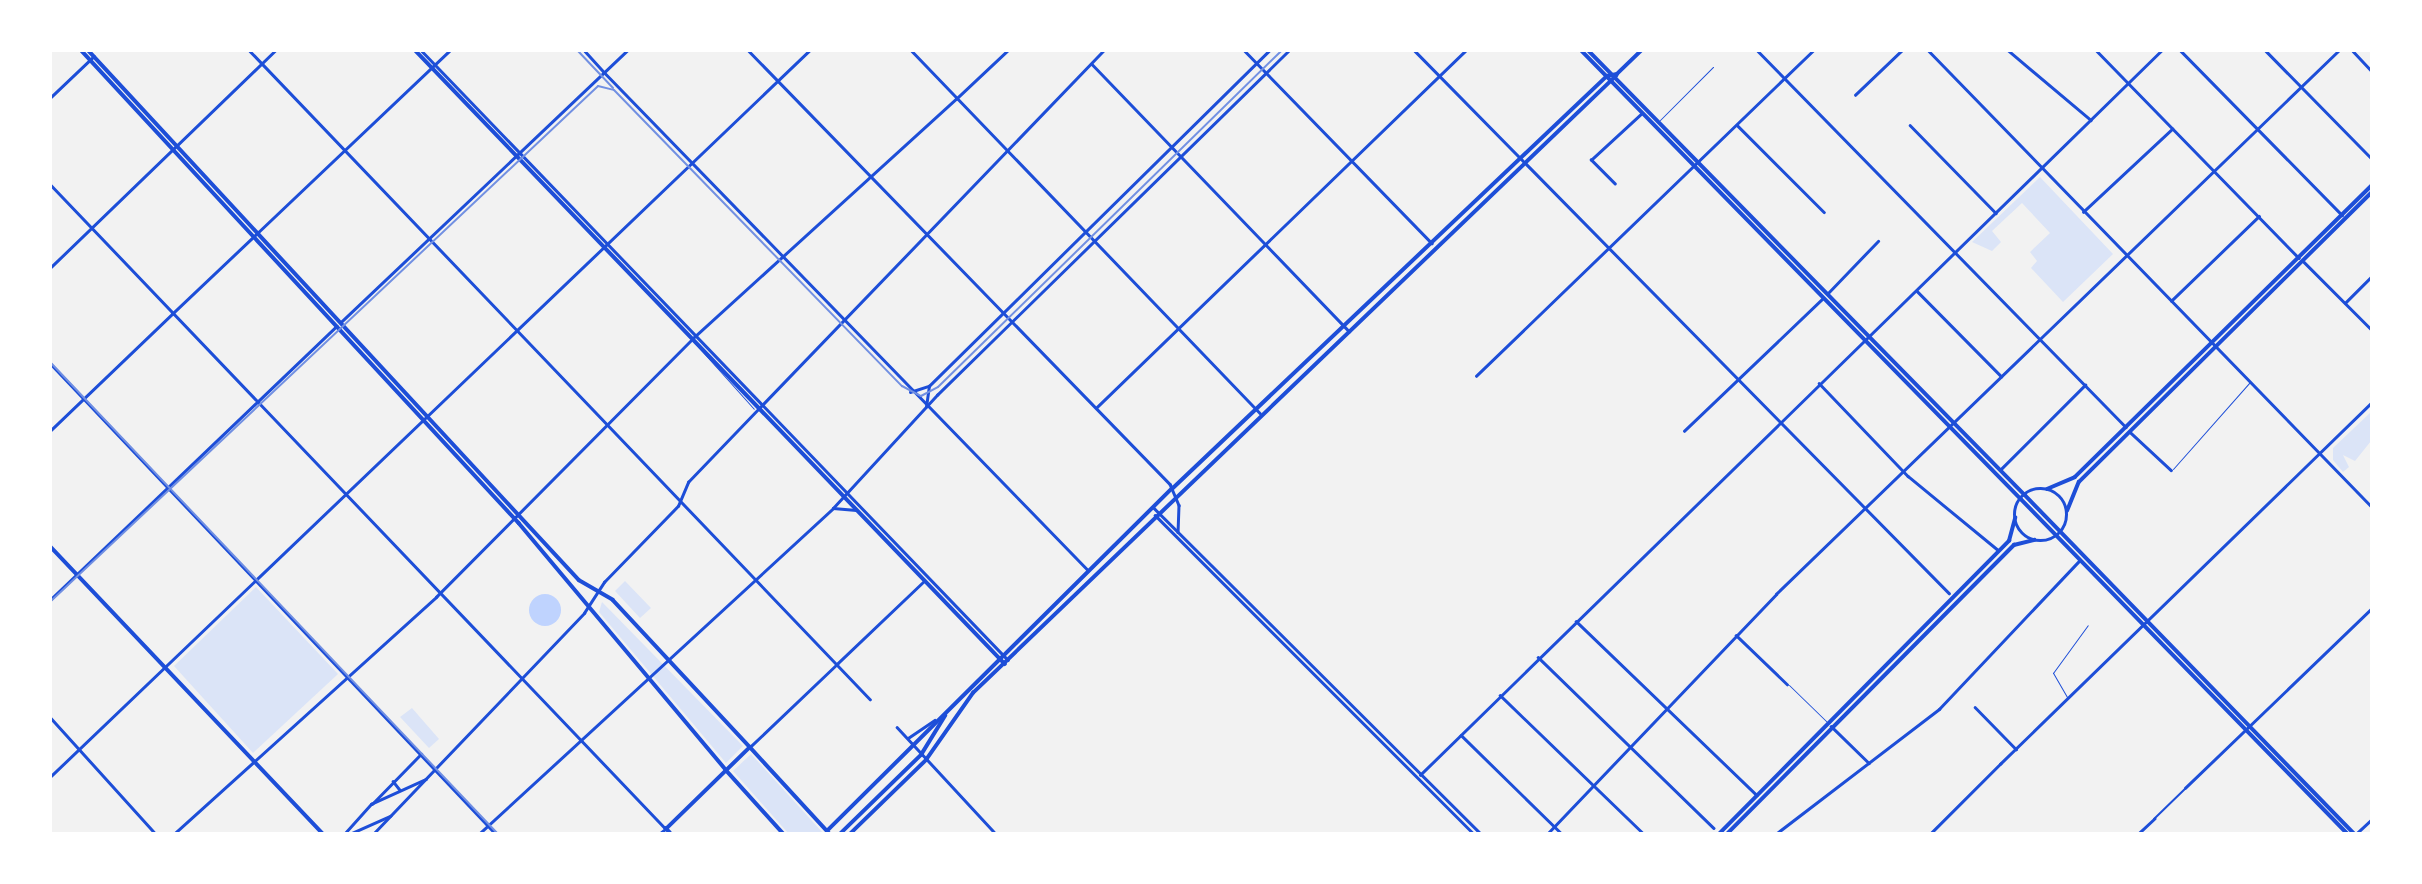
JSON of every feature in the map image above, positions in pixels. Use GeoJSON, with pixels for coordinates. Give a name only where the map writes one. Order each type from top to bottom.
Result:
{"type":"FeatureCollection","features":[{"type":"Feature","properties":{"kind":"main road"},"geometry":{"type":"LineString","coordinates":[[82,51],[92,58],[516,516],[561,560],[598,590],[669,660],[828,832],[915,746],[935,720],[1172,488],[1520,159],[1641,51]]}},
{"type":"Feature","properties":{"kind":"main road"},"geometry":{"type":"LineString","coordinates":[[89,51],[92,58]]}},
{"type":"Feature","properties":{"kind":"main road"},"geometry":{"type":"LineString","coordinates":[[416,51],[434,66],[517,156],[845,494],[856,510],[924,581],[1006,662]]}},
{"type":"Feature","properties":{"kind":"main road"},"geometry":{"type":"LineString","coordinates":[[1582,51],[1613,77],[1642,113],[1828,293],[2347,833]]}},
{"type":"Feature","properties":{"kind":"main road"},"geometry":{"type":"LineString","coordinates":[[1589,51],[1823,298],[1867,336]]}},
{"type":"Feature","properties":{"kind":"main road"},"geometry":{"type":"LineString","coordinates":[[851,833],[926,760],[957,710],[1176,493],[1526,166],[1613,77]]}},
{"type":"Feature","properties":{"kind":"main road"},"geometry":{"type":"LineString","coordinates":[[2059,533],[2072,491],[2371,186]]}},
{"type":"Feature","properties":{"kind":"main road"},"geometry":{"type":"LineString","coordinates":[[2023,497],[2075,477],[2304,262],[2371,193]]}},
{"type":"Feature","properties":{"kind":"main road"},"geometry":{"type":"LineString","coordinates":[[1386,286],[1392,292]]}},
{"type":"Feature","properties":{"kind":"main road"},"geometry":{"type":"LineString","coordinates":[[1951,423],[2023,497]]}},
{"type":"Feature","properties":{"kind":"main road"},"geometry":{"type":"LineString","coordinates":[[2047,489],[2067,511]]}},
{"type":"Feature","properties":{"kind":"main road"},"geometry":{"type":"LineString","coordinates":[[1728,833],[1829,724],[1999,551],[2023,497]]}},
{"type":"Feature","properties":{"kind":"main road"},"geometry":{"type":"LineString","coordinates":[[516,516],[554,566],[726,770],[783,833]]}},
{"type":"Feature","properties":{"kind":"main road"},"geometry":{"type":"LineString","coordinates":[[2015,518],[2034,540]]}},
{"type":"Feature","properties":{"kind":"main road"},"geometry":{"type":"LineString","coordinates":[[1720,833],[2014,545],[2059,533]]}},
{"type":"Feature","properties":{"kind":"main road"},"geometry":{"type":"LineString","coordinates":[[2059,533],[2081,560],[2146,623]]}},
{"type":"Feature","properties":{"kind":"main road"},"geometry":{"type":"LineString","coordinates":[[51,547],[322,833]]}},
{"type":"Feature","properties":{"kind":"main road"},"geometry":{"type":"LineString","coordinates":[[841,833],[921,755],[954,702]]}},
{"type":"Feature","properties":{"kind":"main road"},"geometry":{"type":"LineString","coordinates":[[2249,729],[2356,833]]}},
{"type":"Feature","properties":{"kind":"main road"},"geometry":{"type":"LineString","coordinates":[[670,833],[666,829],[750,747]]}},
{"type":"Feature","properties":{"kind":"street"},"geometry":{"type":"LineString","coordinates":[[51,97],[97,51]]}},
{"type":"Feature","properties":{"kind":"street"},"geometry":{"type":"LineString","coordinates":[[250,51],[343,152],[870,699]]}},
{"type":"Feature","properties":{"kind":"street"},"geometry":{"type":"LineString","coordinates":[[51,267],[275,51]]}},
{"type":"Feature","properties":{"kind":"street"},"geometry":{"type":"LineString","coordinates":[[422,51],[434,66]]}},
{"type":"Feature","properties":{"kind":"street"},"geometry":{"type":"LineString","coordinates":[[51,430],[172,314],[259,237],[449,51]]}},
{"type":"Feature","properties":{"kind":"street"},"geometry":{"type":"LineString","coordinates":[[584,51],[690,166],[907,390],[1087,570]]}},
{"type":"Feature","properties":{"kind":"street"},"geometry":{"type":"LineString","coordinates":[[51,599],[627,51]]}},
{"type":"Feature","properties":{"kind":"street"},"geometry":{"type":"LineString","coordinates":[[749,51],[869,177],[1097,407],[1172,488],[1176,493],[1178,532]]}},
{"type":"Feature","properties":{"kind":"street"},"geometry":{"type":"LineString","coordinates":[[51,776],[166,667],[256,575],[426,419],[809,51]]}},
{"type":"Feature","properties":{"kind":"street"},"geometry":{"type":"LineString","coordinates":[[912,51],[1092,242],[1260,413]]}},
{"type":"Feature","properties":{"kind":"street"},"geometry":{"type":"LineString","coordinates":[[175,833],[440,592],[604,423],[693,338],[1007,51]]}},
{"type":"Feature","properties":{"kind":"street"},"geometry":{"type":"LineString","coordinates":[[374,833],[522,677],[681,501],[688,482],[1009,155],[1103,51]]}},
{"type":"Feature","properties":{"kind":"street"},"geometry":{"type":"LineString","coordinates":[[1245,51],[1354,159],[1432,243]]}},
{"type":"Feature","properties":{"kind":"street"},"geometry":{"type":"LineString","coordinates":[[907,390],[929,386],[1269,51]]}},
{"type":"Feature","properties":{"kind":"street"},"geometry":{"type":"LineString","coordinates":[[480,833],[579,736],[669,660],[833,508],[926,407],[1011,321],[1288,51]]}},
{"type":"Feature","properties":{"kind":"street"},"geometry":{"type":"LineString","coordinates":[[1415,51],[1949,593]]}},
{"type":"Feature","properties":{"kind":"street"},"geometry":{"type":"LineString","coordinates":[[1097,407],[1465,51]]}},
{"type":"Feature","properties":{"kind":"street"},"geometry":{"type":"LineString","coordinates":[[1758,51],[2126,427]]}},
{"type":"Feature","properties":{"kind":"street"},"geometry":{"type":"LineString","coordinates":[[1476,376],[1610,251],[1813,51]]}},
{"type":"Feature","properties":{"kind":"street"},"geometry":{"type":"LineString","coordinates":[[1855,95],[1900,51]]}},
{"type":"Feature","properties":{"kind":"street"},"geometry":{"type":"LineString","coordinates":[[1929,51],[2371,506]]}},
{"type":"Feature","properties":{"kind":"street"},"geometry":{"type":"LineString","coordinates":[[2009,51],[2091,120]]}},
{"type":"Feature","properties":{"kind":"street"},"geometry":{"type":"LineString","coordinates":[[2096,51],[2299,258]]}},
{"type":"Feature","properties":{"kind":"street"},"geometry":{"type":"LineString","coordinates":[[1420,775],[2161,51]]}},
{"type":"Feature","properties":{"kind":"street"},"geometry":{"type":"LineString","coordinates":[[2181,51],[2342,215]]}},
{"type":"Feature","properties":{"kind":"street"},"geometry":{"type":"LineString","coordinates":[[2266,51],[2371,158]]}},
{"type":"Feature","properties":{"kind":"street"},"geometry":{"type":"LineString","coordinates":[[1548,833],[1594,786],[1628,744],[1735,635],[2338,51]]}},
{"type":"Feature","properties":{"kind":"street"},"geometry":{"type":"LineString","coordinates":[[2353,51],[2371,70]]}},
{"type":"Feature","properties":{"kind":"street"},"geometry":{"type":"LineString","coordinates":[[1092,64],[1349,331]]}},
{"type":"Feature","properties":{"kind":"street"},"geometry":{"type":"LineString","coordinates":[[1615,184],[1591,160],[1642,113]]}},
{"type":"Feature","properties":{"kind":"street"},"geometry":{"type":"LineString","coordinates":[[1737,125],[1824,212]]}},
{"type":"Feature","properties":{"kind":"street"},"geometry":{"type":"LineString","coordinates":[[1910,125],[1996,213]]}},
{"type":"Feature","properties":{"kind":"street"},"geometry":{"type":"LineString","coordinates":[[2083,212],[2172,129]]}},
{"type":"Feature","properties":{"kind":"street"},"geometry":{"type":"LineString","coordinates":[[51,184],[172,314],[579,736],[666,829],[661,833]]}},
{"type":"Feature","properties":{"kind":"street"},"geometry":{"type":"LineString","coordinates":[[2171,301],[2259,216]]}},
{"type":"Feature","properties":{"kind":"street"},"geometry":{"type":"LineString","coordinates":[[1828,293],[1878,242]]}},
{"type":"Feature","properties":{"kind":"street"},"geometry":{"type":"LineString","coordinates":[[2304,262],[2371,329]]}},
{"type":"Feature","properties":{"kind":"street"},"geometry":{"type":"LineString","coordinates":[[2345,303],[2371,277]]}},
{"type":"Feature","properties":{"kind":"street"},"geometry":{"type":"LineString","coordinates":[[1916,290],[2001,376]]}},
{"type":"Feature","properties":{"kind":"street"},"geometry":{"type":"LineString","coordinates":[[1684,431],[1823,298]]}},
{"type":"Feature","properties":{"kind":"street"},"geometry":{"type":"LineString","coordinates":[[51,364],[256,575],[495,833]]}},
{"type":"Feature","properties":{"kind":"street"},"geometry":{"type":"LineString","coordinates":[[1819,383],[1904,470],[1999,551]]}},
{"type":"Feature","properties":{"kind":"street"},"geometry":{"type":"LineString","coordinates":[[2000,471],[2085,385]]}},
{"type":"Feature","properties":{"kind":"street"},"geometry":{"type":"LineString","coordinates":[[926,407],[929,386]]}},
{"type":"Feature","properties":{"kind":"street"},"geometry":{"type":"LineString","coordinates":[[1931,833],[2371,403]]}},
{"type":"Feature","properties":{"kind":"street"},"geometry":{"type":"LineString","coordinates":[[2130,432],[2172,470]]}},
{"type":"Feature","properties":{"kind":"street"},"geometry":{"type":"LineString","coordinates":[[845,494],[1000,655]]}},
{"type":"Feature","properties":{"kind":"street"},"geometry":{"type":"LineString","coordinates":[[1153,507],[1480,833]]}},
{"type":"Feature","properties":{"kind":"street"},"geometry":{"type":"LineString","coordinates":[[833,508],[856,510]]}},
{"type":"Feature","properties":{"kind":"street"},"geometry":{"type":"LineString","coordinates":[[1157,513],[1420,775],[1473,833]]}},
{"type":"Feature","properties":{"kind":"street"},"geometry":{"type":"LineString","coordinates":[[554,566],[561,560]]}},
{"type":"Feature","properties":{"kind":"street"},"geometry":{"type":"LineString","coordinates":[[1777,833],[1943,705],[2081,560]]}},
{"type":"Feature","properties":{"kind":"street"},"geometry":{"type":"LineString","coordinates":[[750,747],[924,581]]}},
{"type":"Feature","properties":{"kind":"street"},"geometry":{"type":"LineString","coordinates":[[2139,833],[2371,609]]}},
{"type":"Feature","properties":{"kind":"street"},"geometry":{"type":"LineString","coordinates":[[1576,621],[1757,794]]}},
{"type":"Feature","properties":{"kind":"street"},"geometry":{"type":"LineString","coordinates":[[1735,635],[1787,684]]}},
{"type":"Feature","properties":{"kind":"street"},"geometry":{"type":"LineString","coordinates":[[1538,657],[1714,828]]}},
{"type":"Feature","properties":{"kind":"street"},"geometry":{"type":"LineString","coordinates":[[1500,695],[1643,833]]}},
{"type":"Feature","properties":{"kind":"street"},"geometry":{"type":"LineString","coordinates":[[1975,707],[2016,749]]}},
{"type":"Feature","properties":{"kind":"street"},"geometry":{"type":"LineString","coordinates":[[51,718],[155,833]]}},
{"type":"Feature","properties":{"kind":"street"},"geometry":{"type":"LineString","coordinates":[[908,738],[935,720]]}},
{"type":"Feature","properties":{"kind":"street"},"geometry":{"type":"LineString","coordinates":[[1829,724],[1869,764]]}},
{"type":"Feature","properties":{"kind":"street"},"geometry":{"type":"LineString","coordinates":[[897,727],[995,833]]}},
{"type":"Feature","properties":{"kind":"street"},"geometry":{"type":"LineString","coordinates":[[1460,734],[1561,833]]}},
{"type":"Feature","properties":{"kind":"street"},"geometry":{"type":"LineString","coordinates":[[345,833],[421,754]]}},
{"type":"Feature","properties":{"kind":"street"},"geometry":{"type":"LineString","coordinates":[[371,804],[429,777]]}},
{"type":"Feature","properties":{"kind":"street"},"geometry":{"type":"LineString","coordinates":[[393,781],[400,790]]}},
{"type":"Feature","properties":{"kind":"street"},"geometry":{"type":"LineString","coordinates":[[352,833],[394,814]]}},
{"type":"Feature","properties":{"kind":"street"},"geometry":{"type":"LineString","coordinates":[[2356,833],[2371,820]]}},
{"type":"Feature","properties":{"kind":"lane"},"geometry":{"type":"LineString","coordinates":[[1658,122],[1713,67]]}},
{"type":"Feature","properties":{"kind":"lane"},"geometry":{"type":"LineString","coordinates":[[2172,470],[2250,382]]}},
{"type":"Feature","properties":{"kind":"lane"},"geometry":{"type":"LineString","coordinates":[[2068,699],[2053,673],[2088,625]]}},
{"type":"Feature","properties":{"kind":"lane"},"geometry":{"type":"LineString","coordinates":[[1787,684],[1829,724]]}},
{"type":"Feature","properties":{"kind":"shaded area"},"geometry":{"type":"Polygon","coordinates":[[[2040,177],[2113,254],[2063,302],[2031,268],[2037,261],[2030,252],[2050,233],[2022,203],[1992,231],[2001,242],[1992,251],[1972,242],[2040,177]]]}},
{"type":"Feature","properties":{"kind":"shaded area"},"geometry":{"type":"Polygon","coordinates":[[[2371,412],[2371,441],[2355,461],[2343,455],[2349,467],[2343,472],[2333,460],[2333,448],[2371,412]]]}},
{"type":"Feature","properties":{"kind":"shaded area"},"geometry":{"type":"Polygon","coordinates":[[[625,581],[651,608],[640,618],[615,591],[625,581]]]}},
{"type":"Feature","properties":{"kind":"shaded area"},"geometry":{"type":"Polygon","coordinates":[[[256,587],[338,674],[253,753],[174,666],[256,587]]]}},
{"type":"Feature","properties":{"kind":"shaded area"},"geometry":{"type":"Polygon","coordinates":[[[602,602],[743,746],[726,763],[599,612],[602,602]]]}},
{"type":"Feature","properties":{"kind":"shaded area"},"geometry":{"type":"Polygon","coordinates":[[[412,708],[439,739],[429,748],[400,717],[412,708]]]}},
{"type":"Feature","properties":{"kind":"shaded area"},"geometry":{"type":"Polygon","coordinates":[[[751,754],[823,833],[788,833],[733,771],[751,754]]]}},
{"type":"Feature","properties":{"kind":"water"},"geometry":{"type":"Polygon","coordinates":[[[545,594],[556,599],[561,610],[556,621],[545,626],[534,621],[529,610],[534,599],[545,594]]]}},
{"type":"Feature","properties":{"kind":"tram line"},"geometry":{"type":"LineString","coordinates":[[578,51],[613,88]]}},
{"type":"Feature","properties":{"kind":"tram line"},"geometry":{"type":"LineString","coordinates":[[51,601],[598,86],[614,90],[902,386],[921,396],[938,387],[1281,51]]}},
{"type":"Feature","properties":{"kind":"tram line"},"geometry":{"type":"LineString","coordinates":[[51,363],[497,833]]}}]}
